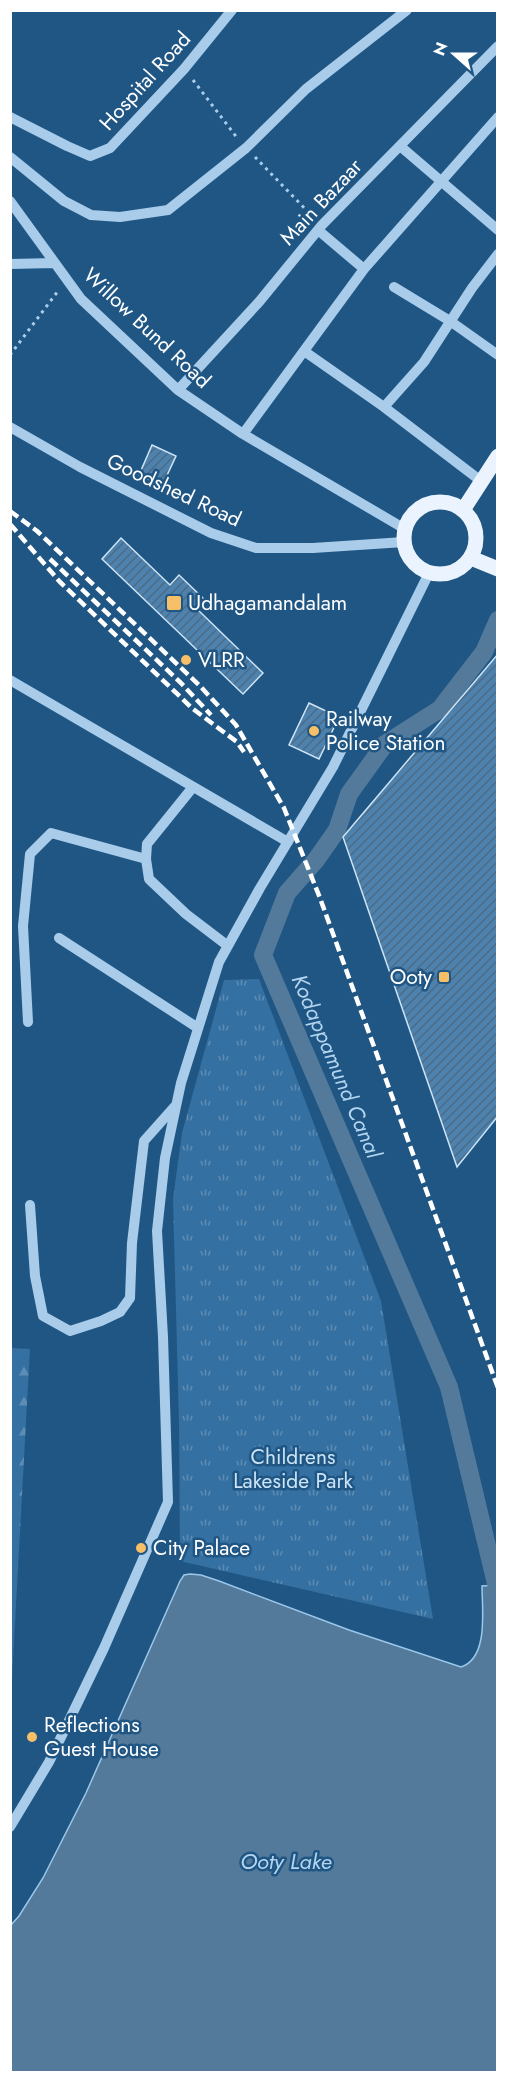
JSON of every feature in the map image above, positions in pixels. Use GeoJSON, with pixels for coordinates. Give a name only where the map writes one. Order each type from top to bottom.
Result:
{"type":"FeatureCollection","features":[{"type":"Feature","properties":{"kind":"main road"},"geometry":{"type":"LineString","coordinates":[[463,510],[498,456]]}},
{"type":"Feature","properties":{"kind":"main road"},"geometry":{"type":"LineString","coordinates":[[441,502],[452,504],[470,517],[476,537],[475,548],[471,558],[452,572],[429,573],[412,562],[405,535],[410,518],[418,509],[441,502]]}},
{"type":"Feature","properties":{"kind":"main road"},"geometry":{"type":"LineString","coordinates":[[471,558],[497,569]]}},
{"type":"Feature","properties":{"kind":"street","name":"Hospital Road"},"geometry":{"type":"LineString","coordinates":[[10,117],[90,156],[110,148],[184,69],[232,10]]}},
{"type":"Feature","properties":{"kind":"street"},"geometry":{"type":"LineString","coordinates":[[10,157],[64,201],[91,215],[120,217],[168,210],[246,148],[306,89],[407,10]]}},
{"type":"Feature","properties":{"kind":"street","name":"Main Bazaar"},"geometry":{"type":"LineString","coordinates":[[178,390],[259,302],[318,230],[498,46]]}},
{"type":"Feature","properties":{"kind":"street"},"geometry":{"type":"LineString","coordinates":[[243,434],[364,269],[498,117]]}},
{"type":"Feature","properties":{"kind":"street"},"geometry":{"type":"LineString","coordinates":[[400,146],[498,230]]}},
{"type":"Feature","properties":{"kind":"street","name":"Willow Bund Road"},"geometry":{"type":"LineString","coordinates":[[10,201],[81,299],[178,390],[243,434],[405,535]]}},
{"type":"Feature","properties":{"kind":"street"},"geometry":{"type":"LineString","coordinates":[[318,230],[364,269]]}},
{"type":"Feature","properties":{"kind":"street"},"geometry":{"type":"LineString","coordinates":[[384,407],[424,362],[472,288],[498,255]]}},
{"type":"Feature","properties":{"kind":"street"},"geometry":{"type":"LineString","coordinates":[[10,264],[55,263]]}},
{"type":"Feature","properties":{"kind":"street"},"geometry":{"type":"LineString","coordinates":[[394,288],[450,321],[498,355]]}},
{"type":"Feature","properties":{"kind":"street"},"geometry":{"type":"LineString","coordinates":[[304,351],[384,407],[481,482]]}},
{"type":"Feature","properties":{"kind":"street","name":"Goodshed Road"},"geometry":{"type":"LineString","coordinates":[[10,427],[80,466],[211,533],[256,548],[313,548],[405,535]]}},
{"type":"Feature","properties":{"kind":"street"},"geometry":{"type":"LineString","coordinates":[[10,1827],[49,1762],[104,1648],[168,1502],[157,1231],[165,1158],[176,1105],[219,962],[333,767],[429,573]]}},
{"type":"Feature","properties":{"kind":"street"},"geometry":{"type":"LineString","coordinates":[[10,680],[288,842]]}},
{"type":"Feature","properties":{"kind":"street"},"geometry":{"type":"LineString","coordinates":[[193,787],[147,844],[146,859],[149,879],[186,914],[228,946]]}},
{"type":"Feature","properties":{"kind":"street"},"geometry":{"type":"LineString","coordinates":[[28,1022],[24,926],[30,854],[51,833],[146,859]]}},
{"type":"Feature","properties":{"kind":"street"},"geometry":{"type":"LineString","coordinates":[[59,938],[198,1028]]}},
{"type":"Feature","properties":{"kind":"street"},"geometry":{"type":"LineString","coordinates":[[30,1205],[35,1276],[43,1316],[70,1331],[120,1312],[130,1298],[132,1243],[144,1141],[176,1105]]}},
{"type":"Feature","properties":{"kind":"path"},"geometry":{"type":"LineString","coordinates":[[10,355],[66,280]]}},
{"type":"Feature","properties":{"kind":"green space","name":"Childrens Lakeside Park"},"geometry":{"type":"Polygon","coordinates":[[[259,979],[381,1301],[433,1619],[180,1561],[173,1199],[182,1133],[224,980],[259,979]]]}},
{"type":"Feature","properties":{"kind":"green space"},"geometry":{"type":"Polygon","coordinates":[[[10,1348],[30,1349],[11,1696],[10,1348]]]}},
{"type":"Feature","properties":{"kind":"water","name":"Ooty Lake"},"geometry":{"type":"Polygon","coordinates":[[[190,1574],[219,1581],[349,1630],[461,1667],[470,1662],[480,1643],[483,1619],[482,1586],[497,1585],[497,2072],[11,2072],[11,1925],[43,1878],[86,1793],[180,1581],[184,1575],[190,1574]]]}},
{"type":"Feature","properties":{"kind":"building"},"geometry":{"type":"Polygon","coordinates":[[[152,445],[176,456],[162,486],[139,475],[152,445]]]}},
{"type":"Feature","properties":{"kind":"building"},"geometry":{"type":"Polygon","coordinates":[[[121,538],[170,585],[179,575],[204,599],[196,608],[263,673],[243,694],[102,559],[121,538]]]}},
{"type":"Feature","properties":{"kind":"building","name":"Ooty"},"geometry":{"type":"Polygon","coordinates":[[[498,654],[498,1116],[457,1167],[343,837],[498,654]]]}},
{"type":"Feature","properties":{"kind":"building","name":"Railway Police Station"},"geometry":{"type":"Polygon","coordinates":[[[309,703],[339,717],[319,759],[289,745],[309,703]]]}},
{"type":"Feature","properties":{"kind":"waterway","name":"Kodappamund Canal"},"geometry":{"type":"LineString","coordinates":[[498,620],[484,652],[440,709],[385,744],[349,794],[337,830],[316,860],[287,893],[263,955],[449,1387],[498,1592]]}},
{"type":"Feature","properties":{"kind":"railway"},"geometry":{"type":"LineString","coordinates":[[10,511],[37,531],[200,686],[236,725],[284,808],[320,898],[498,1388]]}},
{"type":"Feature","properties":{"kind":"railway"},"geometry":{"type":"LineString","coordinates":[[10,524],[60,582],[193,709],[237,742],[244,752]]}},
{"type":"Feature","properties":{"kind":"railway"},"geometry":{"type":"LineString","coordinates":[[50,559],[181,683],[211,715]]}},
{"type":"Feature","properties":{"kind":"place","name":"Udhagamandalam"},"geometry":{"type":"Point","coordinates":[174,603]}},
{"type":"Feature","properties":{"kind":"place","name":"VLRR"},"geometry":{"type":"Point","coordinates":[186,660]}},
{"type":"Feature","properties":{"kind":"place","name":"Railway Police Station"},"geometry":{"type":"Point","coordinates":[314,731]}},
{"type":"Feature","properties":{"kind":"place","name":"Ooty"},"geometry":{"type":"Point","coordinates":[444,977]}},
{"type":"Feature","properties":{"kind":"place","name":"City Palace"},"geometry":{"type":"Point","coordinates":[141,1548]}},
{"type":"Feature","properties":{"kind":"place","name":"Reflections Guest House"},"geometry":{"type":"Point","coordinates":[32,1737]}}]}
